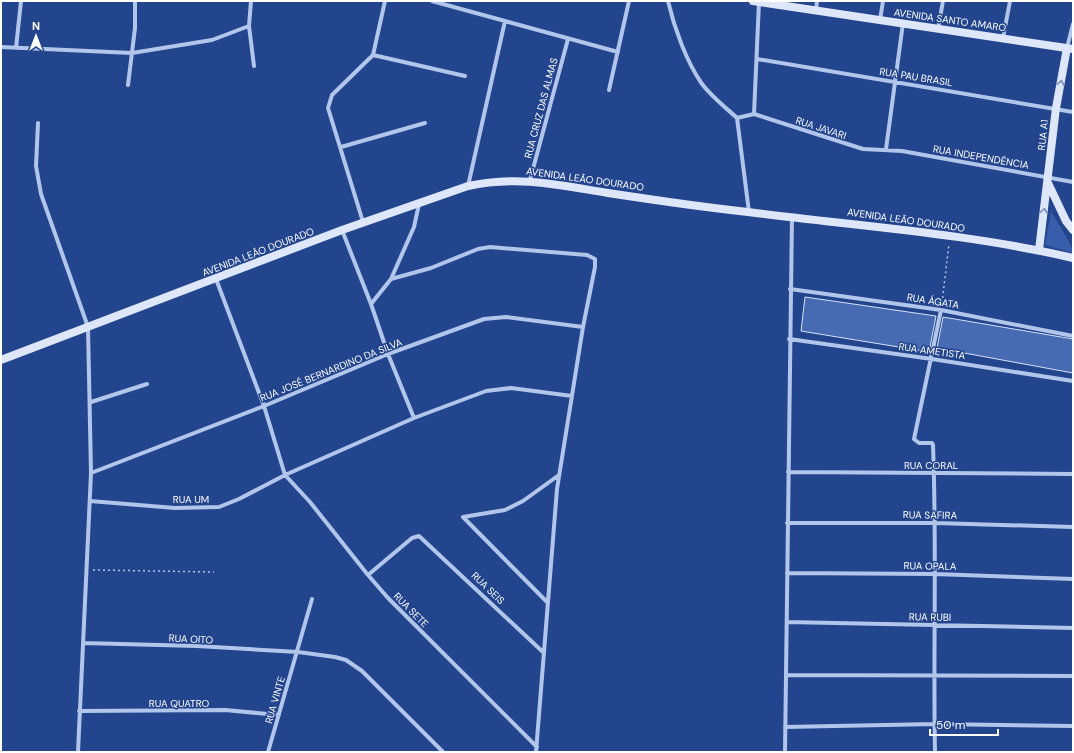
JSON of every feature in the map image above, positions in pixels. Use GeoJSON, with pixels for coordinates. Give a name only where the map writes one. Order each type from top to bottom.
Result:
{"type":"FeatureCollection","features":[{"type":"Feature","properties":{"kind":"main road","name":"AVENIDA SANTO AMARO"},"geometry":{"type":"LineString","coordinates":[[756,2],[1070,48]]}},
{"type":"Feature","properties":{"kind":"main road","name":"RUA A1"},"geometry":{"type":"LineString","coordinates":[[1039,250],[1056,108],[1070,48]]}},
{"type":"Feature","properties":{"kind":"main road","name":"AVENIDA LEÃO DOURADO"},"geometry":{"type":"LineString","coordinates":[[1,360],[342,230],[363,224],[468,186],[487,182],[530,180],[749,212],[950,236],[1039,250],[1073,258]]}},
{"type":"Feature","properties":{"kind":"main road"},"geometry":{"type":"LineString","coordinates":[[1048,180],[1066,221],[1073,230]]}},
{"type":"Feature","properties":{"kind":"street"},"geometry":{"type":"LineString","coordinates":[[16,48],[21,1]]}},
{"type":"Feature","properties":{"kind":"street"},"geometry":{"type":"LineString","coordinates":[[128,85],[132,54],[135,1]]}},
{"type":"Feature","properties":{"kind":"street"},"geometry":{"type":"LineString","coordinates":[[251,1],[249,26],[254,66]]}},
{"type":"Feature","properties":{"kind":"street"},"geometry":{"type":"LineString","coordinates":[[363,224],[328,108],[332,95],[373,55],[385,1]]}},
{"type":"Feature","properties":{"kind":"street"},"geometry":{"type":"LineString","coordinates":[[432,1],[618,52]]}},
{"type":"Feature","properties":{"kind":"street"},"geometry":{"type":"LineString","coordinates":[[609,90],[629,1]]}},
{"type":"Feature","properties":{"kind":"street"},"geometry":{"type":"LineString","coordinates":[[668,1],[678,36],[701,83],[718,102],[737,118],[749,212]]}},
{"type":"Feature","properties":{"kind":"street"},"geometry":{"type":"LineString","coordinates":[[816,10],[817,1]]}},
{"type":"Feature","properties":{"kind":"street"},"geometry":{"type":"LineString","coordinates":[[880,20],[882,1]]}},
{"type":"Feature","properties":{"kind":"street"},"geometry":{"type":"LineString","coordinates":[[938,29],[943,1]]}},
{"type":"Feature","properties":{"kind":"street"},"geometry":{"type":"LineString","coordinates":[[1003,38],[1010,1]]}},
{"type":"Feature","properties":{"kind":"street"},"geometry":{"type":"LineString","coordinates":[[737,118],[754,114],[757,59],[756,2]]}},
{"type":"Feature","properties":{"kind":"street"},"geometry":{"type":"LineString","coordinates":[[468,186],[505,21]]}},
{"type":"Feature","properties":{"kind":"street"},"geometry":{"type":"LineString","coordinates":[[886,149],[903,23]]}},
{"type":"Feature","properties":{"kind":"street","name":"RUA A1"},"geometry":{"type":"LineString","coordinates":[[1070,48],[1073,24]]}},
{"type":"Feature","properties":{"kind":"street"},"geometry":{"type":"LineString","coordinates":[[1,47],[132,54],[212,40],[249,26]]}},
{"type":"Feature","properties":{"kind":"street","name":"RUA CRUZ DAS ALMAS"},"geometry":{"type":"LineString","coordinates":[[530,180],[568,39]]}},
{"type":"Feature","properties":{"kind":"street"},"geometry":{"type":"LineString","coordinates":[[373,55],[465,76]]}},
{"type":"Feature","properties":{"kind":"street","name":"RUA PAU BRASIL"},"geometry":{"type":"LineString","coordinates":[[757,59],[1073,112]]}},
{"type":"Feature","properties":{"kind":"street","name":"RUA JAVARI"},"geometry":{"type":"LineString","coordinates":[[754,114],[850,147],[868,150],[886,149]]}},
{"type":"Feature","properties":{"kind":"street"},"geometry":{"type":"LineString","coordinates":[[341,147],[425,122]]}},
{"type":"Feature","properties":{"kind":"street"},"geometry":{"type":"LineString","coordinates":[[38,123],[36,166],[41,194],[88,327],[91,402],[91,473],[78,752]]}},
{"type":"Feature","properties":{"kind":"street","name":"RUA INDEPENDÊNCIA"},"geometry":{"type":"LineString","coordinates":[[886,149],[1048,180],[1073,182]]}},
{"type":"Feature","properties":{"kind":"street"},"geometry":{"type":"LineString","coordinates":[[371,304],[391,279],[414,227],[419,203]]}},
{"type":"Feature","properties":{"kind":"street"},"geometry":{"type":"LineString","coordinates":[[785,752],[789,339],[792,216]]}},
{"type":"Feature","properties":{"kind":"street"},"geometry":{"type":"LineString","coordinates":[[342,230],[371,304],[388,354],[414,418]]}},
{"type":"Feature","properties":{"kind":"street"},"geometry":{"type":"LineString","coordinates":[[391,279],[432,268],[471,252],[490,247],[587,255],[592,257],[596,263],[583,327],[559,475],[547,602],[536,752]]}},
{"type":"Feature","properties":{"kind":"street"},"geometry":{"type":"LineString","coordinates":[[216,279],[264,406],[285,475]]}},
{"type":"Feature","properties":{"kind":"street","name":"RUA ÁGATA"},"geometry":{"type":"LineString","coordinates":[[790,289],[941,310],[1073,336]]}},
{"type":"Feature","properties":{"kind":"street"},"geometry":{"type":"LineString","coordinates":[[935,752],[934,625],[936,523],[934,445],[932,443],[919,443],[914,439],[932,359],[941,310]]}},
{"type":"Feature","properties":{"kind":"street","name":"RUA JOSÉ BERNARDINO DA SILVA"},"geometry":{"type":"LineString","coordinates":[[91,473],[264,406],[388,354],[493,317],[506,317],[583,327]]}},
{"type":"Feature","properties":{"kind":"street","name":"RUA AMETISTA"},"geometry":{"type":"LineString","coordinates":[[789,339],[1073,381]]}},
{"type":"Feature","properties":{"kind":"street"},"geometry":{"type":"LineString","coordinates":[[91,402],[147,384]]}},
{"type":"Feature","properties":{"kind":"street","name":"RUA UM"},"geometry":{"type":"LineString","coordinates":[[90,500],[175,508],[219,507],[239,499],[285,475],[414,418],[486,392],[511,388],[572,396]]}},
{"type":"Feature","properties":{"kind":"street","name":"RUA CORAL"},"geometry":{"type":"LineString","coordinates":[[788,472],[1073,474]]}},
{"type":"Feature","properties":{"kind":"street","name":"RUA SETE"},"geometry":{"type":"LineString","coordinates":[[285,475],[310,502],[368,576],[388,598],[537,747]]}},
{"type":"Feature","properties":{"kind":"street"},"geometry":{"type":"LineString","coordinates":[[547,602],[463,518],[470,515],[505,510],[523,501],[559,475]]}},
{"type":"Feature","properties":{"kind":"street","name":"RUA SAFIRA"},"geometry":{"type":"LineString","coordinates":[[787,523],[936,523],[1073,527]]}},
{"type":"Feature","properties":{"kind":"street","name":"RUA SEIS"},"geometry":{"type":"LineString","coordinates":[[368,576],[412,538],[419,536],[544,653]]}},
{"type":"Feature","properties":{"kind":"street","name":"RUA OPALA"},"geometry":{"type":"LineString","coordinates":[[787,573],[935,574],[1073,579]]}},
{"type":"Feature","properties":{"kind":"street","name":"RUA VINTE"},"geometry":{"type":"LineString","coordinates":[[268,752],[312,599]]}},
{"type":"Feature","properties":{"kind":"street","name":"RUA RUBI"},"geometry":{"type":"LineString","coordinates":[[787,622],[1073,628]]}},
{"type":"Feature","properties":{"kind":"street","name":"RUA OITO"},"geometry":{"type":"LineString","coordinates":[[83,643],[298,652],[326,655],[346,660],[379,687],[443,752]]}},
{"type":"Feature","properties":{"kind":"street"},"geometry":{"type":"LineString","coordinates":[[786,675],[934,674],[1073,676]]}},
{"type":"Feature","properties":{"kind":"street","name":"RUA QUATRO"},"geometry":{"type":"LineString","coordinates":[[79,711],[226,710],[279,715]]}},
{"type":"Feature","properties":{"kind":"street"},"geometry":{"type":"LineString","coordinates":[[785,727],[934,724],[1073,726]]}},
{"type":"Feature","properties":{"kind":"path"},"geometry":{"type":"LineString","coordinates":[[941,310],[950,236]]}},
{"type":"Feature","properties":{"kind":"path"},"geometry":{"type":"LineString","coordinates":[[87,570],[214,572]]}},
{"type":"Feature","properties":{"kind":"shaded area"},"geometry":{"type":"Polygon","coordinates":[[[1051,211],[1067,239],[1073,253],[1045,245],[1051,211]]]}},
{"type":"Feature","properties":{"kind":"building"},"geometry":{"type":"Polygon","coordinates":[[[805,297],[936,316],[929,352],[801,331],[805,297]]]}},
{"type":"Feature","properties":{"kind":"building"},"geometry":{"type":"Polygon","coordinates":[[[943,317],[1073,339],[1073,373],[937,348],[943,317]]]}}]}
